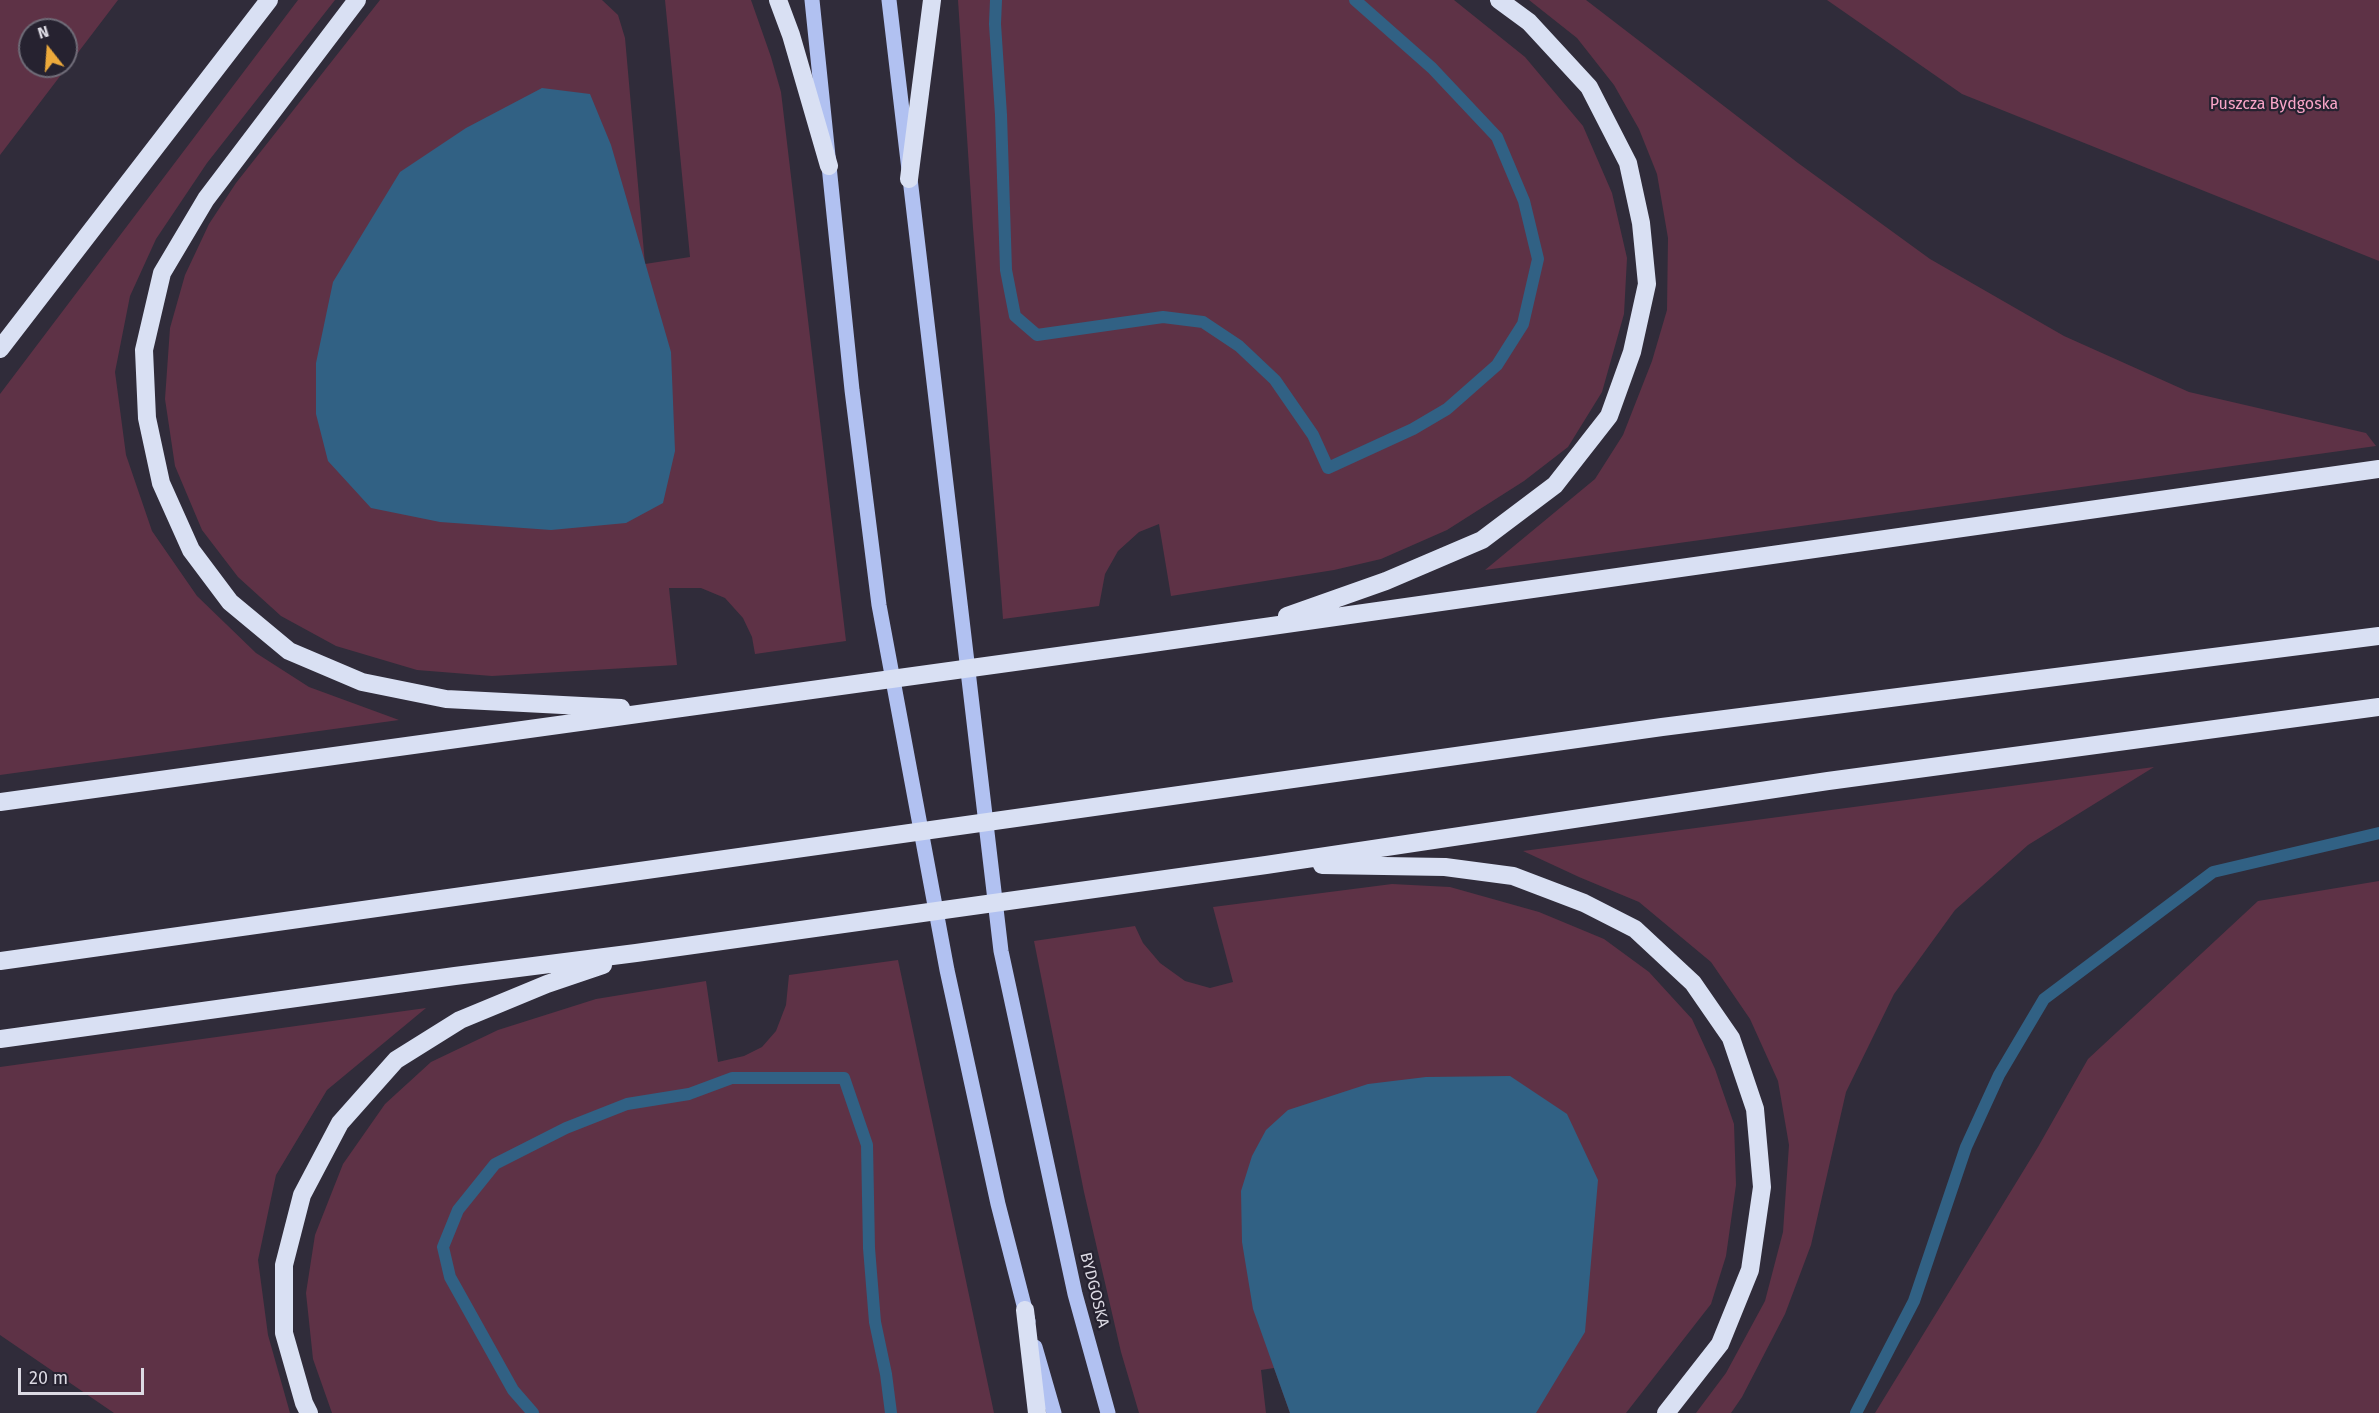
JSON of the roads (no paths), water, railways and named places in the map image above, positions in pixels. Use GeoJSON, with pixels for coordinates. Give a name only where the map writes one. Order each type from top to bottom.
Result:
{"type":"FeatureCollection","features":[{"type":"Feature","properties":{"kind":"highway"},"geometry":{"type":"LineString","coordinates":[[0,349],[269,0]]}},
{"type":"Feature","properties":{"kind":"highway"},"geometry":{"type":"LineString","coordinates":[[357,0],[206,199],[162,273],[144,350],[147,418],[161,483],[191,550],[230,602],[289,651],[362,682],[446,699],[665,710]]}},
{"type":"Feature","properties":{"kind":"highway"},"geometry":{"type":"LineString","coordinates":[[778,0],[791,35],[829,166]]}},
{"type":"Feature","properties":{"kind":"highway"},"geometry":{"type":"LineString","coordinates":[[909,179],[932,0]]}},
{"type":"Feature","properties":{"kind":"highway"},"geometry":{"type":"LineString","coordinates":[[1252,629],[1386,580],[1482,540],[1555,485],[1609,416],[1632,352],[1647,284],[1641,223],[1628,163],[1589,87],[1529,22],[1499,0]]}},
{"type":"Feature","properties":{"kind":"highway"},"geometry":{"type":"LineString","coordinates":[[0,802],[1145,644],[2379,469]]}},
{"type":"Feature","properties":{"kind":"highway"},"geometry":{"type":"LineString","coordinates":[[0,961],[1823,705],[2379,636]]}},
{"type":"Feature","properties":{"kind":"highway"},"geometry":{"type":"LineString","coordinates":[[0,1039],[1266,865],[1828,781],[2379,707]]}},
{"type":"Feature","properties":{"kind":"highway"},"geometry":{"type":"LineString","coordinates":[[1266,865],[1445,867],[1513,876],[1584,903],[1635,929],[1693,983],[1731,1038],[1755,1109],[1762,1187],[1750,1270],[1720,1344],[1666,1413]]}},
{"type":"Feature","properties":{"kind":"highway"},"geometry":{"type":"LineString","coordinates":[[309,1413],[284,1333],[284,1265],[302,1195],[340,1123],[396,1060],[460,1020],[547,984],[636,953]]}},
{"type":"Feature","properties":{"kind":"highway"},"geometry":{"type":"LineString","coordinates":[[1024,1310],[1036,1413]]}},
{"type":"Feature","properties":{"kind":"main road"},"geometry":{"type":"LineString","coordinates":[[812,0],[852,390],[879,604],[946,970],[998,1204],[1024,1310],[1054,1413]]}},
{"type":"Feature","properties":{"kind":"main road","name":"BYDGOSKA"},"geometry":{"type":"LineString","coordinates":[[889,0],[1001,951],[1075,1294],[1108,1413]]}},
{"type":"Feature","properties":{"kind":"water"},"geometry":{"type":"Polygon","coordinates":[[[542,88],[590,94],[611,145],[671,352],[675,451],[663,503],[626,523],[551,530],[440,522],[371,508],[328,461],[316,414],[316,363],[333,282],[400,172],[466,128],[542,88]]]}},
{"type":"Feature","properties":{"kind":"water"},"geometry":{"type":"Polygon","coordinates":[[[1510,1076],[1567,1114],[1598,1180],[1585,1332],[1536,1413],[1290,1413],[1253,1309],[1242,1242],[1241,1191],[1252,1156],[1266,1130],[1288,1110],[1368,1084],[1426,1077],[1510,1076]]]}},
{"type":"Feature","properties":{"kind":"waterway"},"geometry":{"type":"LineString","coordinates":[[996,0],[995,24],[1001,115],[1006,270],[1015,316],[1037,335],[1163,317],[1203,322],[1239,346],[1275,380],[1313,435],[1328,468],[1413,429],[1447,409],[1497,365],[1523,324],[1538,259],[1524,201],[1497,137],[1432,68],[1355,0]]}},
{"type":"Feature","properties":{"kind":"waterway"},"geometry":{"type":"LineString","coordinates":[[1856,1413],[1914,1301],[1966,1147],[1999,1075],[2044,999],[2213,872],[2379,833]]}},
{"type":"Feature","properties":{"kind":"waterway"},"geometry":{"type":"LineString","coordinates":[[533,1413],[513,1390],[450,1277],[443,1247],[458,1210],[495,1164],[566,1128],[627,1104],[689,1094],[732,1078],[844,1078],[867,1145],[869,1248],[875,1322],[886,1374],[891,1413]]}},
{"type":"Feature","properties":{"kind":"park label","name":"Puszcza Bydgoska"},"geometry":{"type":"Point","coordinates":[2274,105]}}]}
